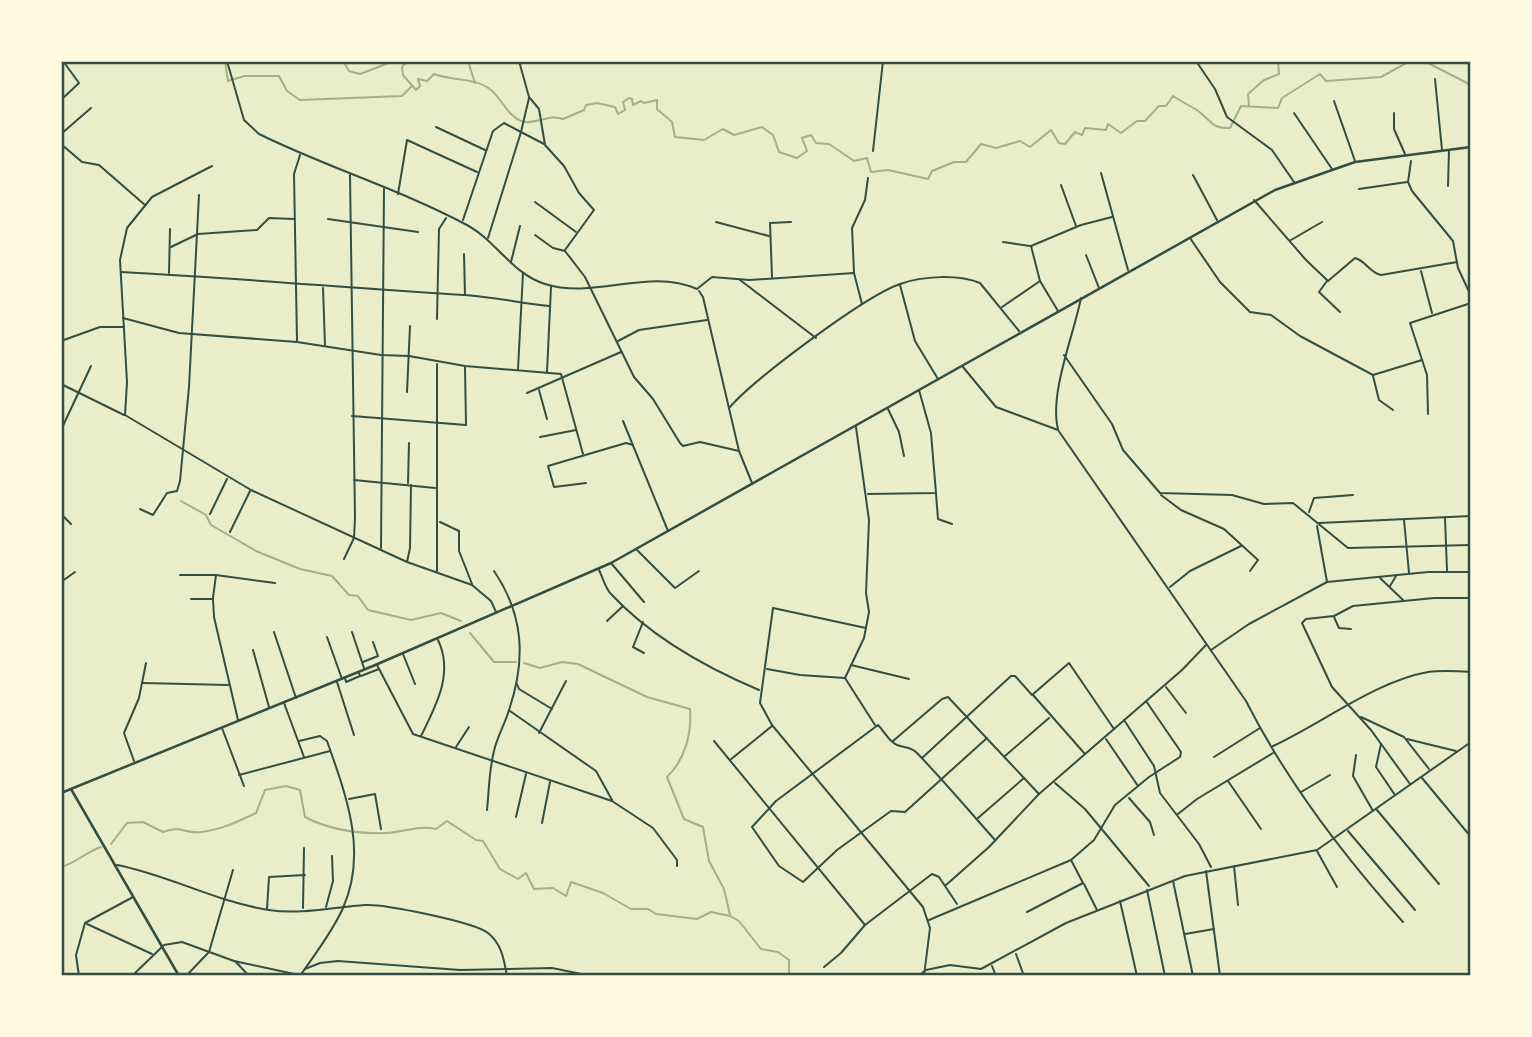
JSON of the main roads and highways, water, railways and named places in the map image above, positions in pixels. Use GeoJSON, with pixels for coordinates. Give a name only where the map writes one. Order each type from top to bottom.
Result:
{"type":"FeatureCollection","features":[{"type":"Feature","properties":{"kind":"main road"},"geometry":{"type":"LineString","coordinates":[[61,793],[360,674],[364,669],[599,569],[1254,200],[1294,181],[1355,162],[1471,147]]}},
{"type":"Feature","properties":{"kind":"main road"},"geometry":{"type":"LineString","coordinates":[[71,789],[179,976]]}},
{"type":"Feature","properties":{"kind":"waterway"},"geometry":{"type":"LineString","coordinates":[[225,61],[228,81],[244,76],[279,76],[287,91],[300,100],[402,96],[411,87]]}},
{"type":"Feature","properties":{"kind":"waterway"},"geometry":{"type":"LineString","coordinates":[[343,61],[349,71],[360,74],[394,61]]}},
{"type":"Feature","properties":{"kind":"waterway"},"geometry":{"type":"LineString","coordinates":[[407,61],[402,67],[403,75],[416,90],[420,86],[418,79],[427,81],[434,74],[478,83],[491,90],[512,115],[521,121],[532,122],[552,117],[563,119],[584,110],[586,105],[597,103],[615,107],[618,114],[625,110],[623,102],[629,98],[632,99],[633,105],[641,101],[644,103],[657,100],[657,109],[672,122],[675,137],[704,140],[723,129],[734,135],[762,127],[773,135],[779,152],[797,158],[807,151],[802,138],[811,135],[816,143],[829,144],[854,161],[867,158],[871,172],[888,170],[928,179],[932,171],[954,162],[966,162],[981,144],[996,148],[1020,141],[1030,147],[1051,130],[1059,143],[1065,144],[1075,132],[1082,135],[1085,128],[1106,130],[1108,124],[1121,133],[1137,121],[1145,121],[1159,106],[1166,106],[1173,96],[1197,110],[1215,125],[1230,128],[1241,106],[1278,108],[1282,98],[1320,74],[1326,81],[1381,77],[1410,61]]}},
{"type":"Feature","properties":{"kind":"waterway"},"geometry":{"type":"LineString","coordinates":[[468,61],[475,83]]}},
{"type":"Feature","properties":{"kind":"waterway"},"geometry":{"type":"LineString","coordinates":[[1249,106],[1248,94],[1264,80],[1279,74],[1278,61]]}},
{"type":"Feature","properties":{"kind":"waterway"},"geometry":{"type":"LineString","coordinates":[[1424,61],[1471,85]]}},
{"type":"Feature","properties":{"kind":"waterway"},"geometry":{"type":"LineString","coordinates":[[181,501],[206,515],[211,525],[256,551],[300,569],[332,576],[349,595],[358,596],[368,610],[411,620],[441,613],[461,621]]}},
{"type":"Feature","properties":{"kind":"waterway"},"geometry":{"type":"LineString","coordinates":[[470,633],[494,662],[516,662]]}},
{"type":"Feature","properties":{"kind":"waterway"},"geometry":{"type":"LineString","coordinates":[[524,663],[540,668],[562,662],[578,664],[647,697],[690,709],[686,746],[667,777],[684,819],[703,827],[709,861],[724,889],[730,915]]}},
{"type":"Feature","properties":{"kind":"waterway"},"geometry":{"type":"LineString","coordinates":[[111,844],[127,823],[143,822],[163,832],[174,829],[201,832],[223,827],[256,813],[265,790],[286,786],[300,790],[305,817],[344,830],[386,833],[417,828],[436,829],[447,821],[476,840],[483,841],[500,869],[518,879],[526,873],[534,889],[553,888],[566,896],[571,882],[603,893],[631,909],[648,909],[656,914],[697,919],[711,912],[730,916],[739,921],[761,949],[778,952],[789,960],[789,976]]}},
{"type":"Feature","properties":{"kind":"waterway"},"geometry":{"type":"LineString","coordinates":[[61,867],[101,847]]}}]}
